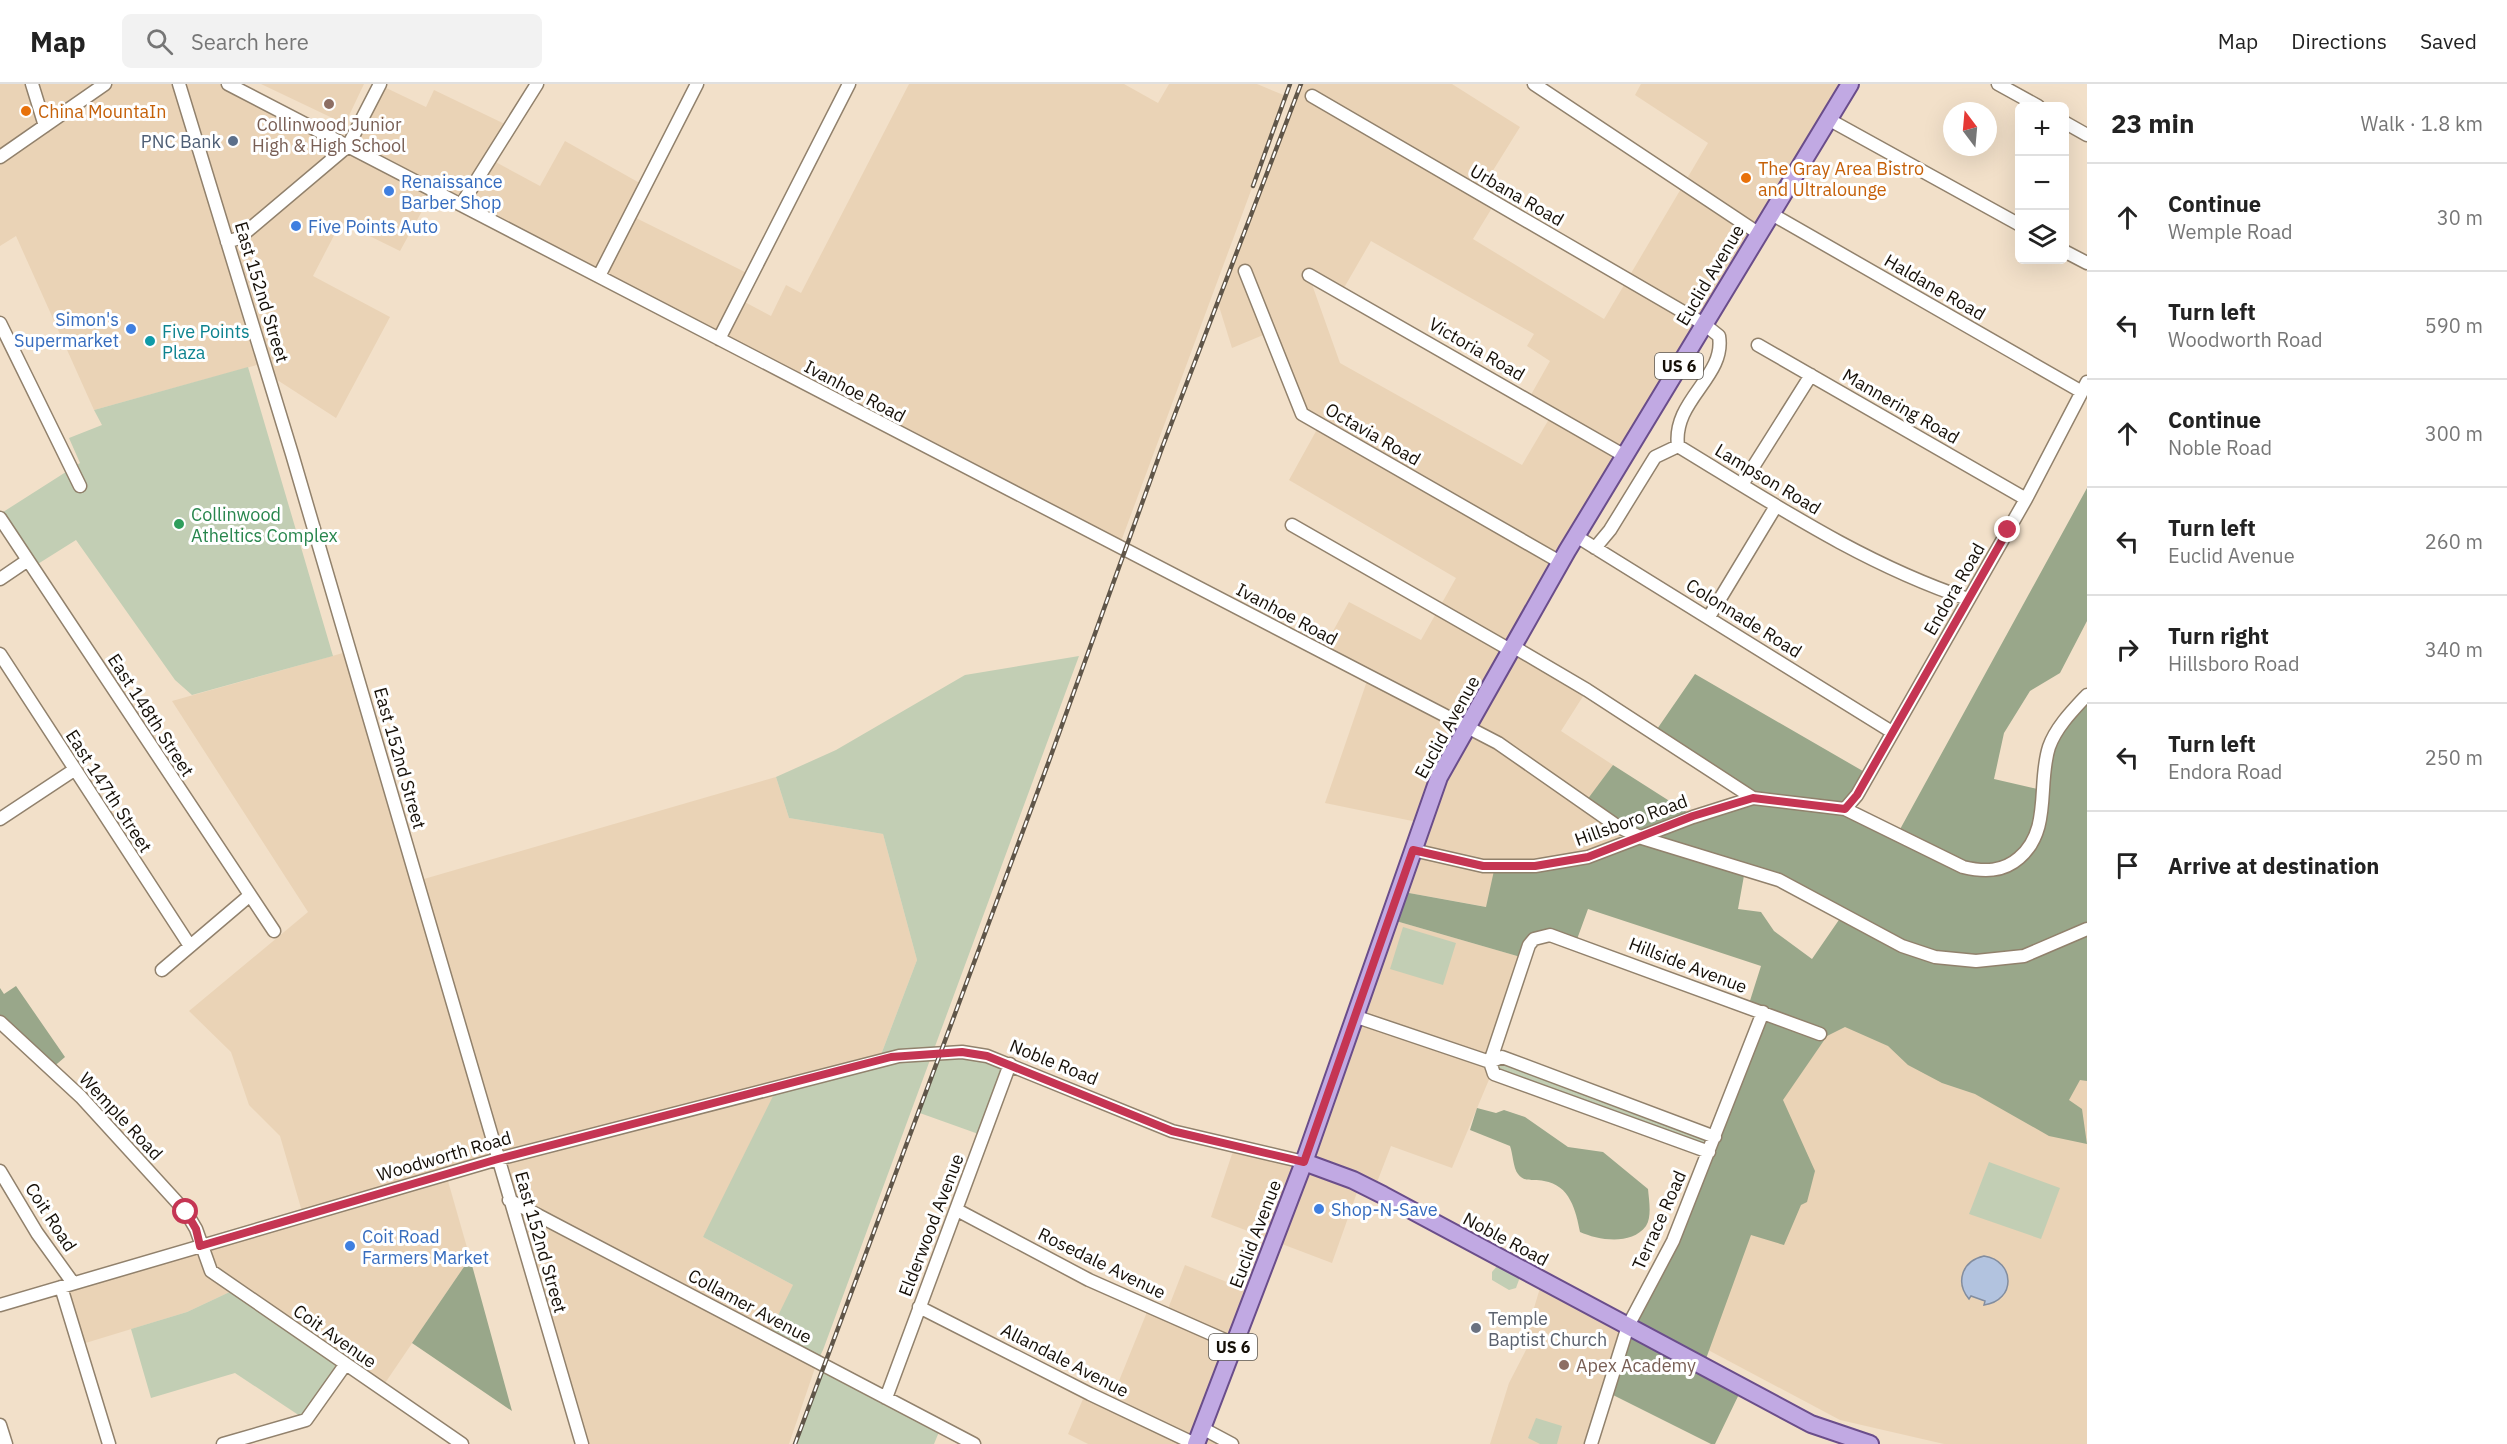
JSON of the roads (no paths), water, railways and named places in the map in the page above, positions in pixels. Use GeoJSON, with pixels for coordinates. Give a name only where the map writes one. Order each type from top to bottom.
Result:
{"type":"FeatureCollection","features":[{"type":"Feature","properties":{"kind":"main road","name":"Euclid Avenue"},"geometry":{"type":"LineString","coordinates":[[1198,1439],[1304,1162],[1439,777],[1560,562],[1850,84]]}},
{"type":"Feature","properties":{"kind":"main road","name":"Noble Road"},"geometry":{"type":"LineString","coordinates":[[1304,1162],[1353,1180],[1383,1195],[1811,1424],[1870,1444]]}},
{"type":"Feature","properties":{"kind":"street"},"geometry":{"type":"LineString","coordinates":[[32,84],[45,126]]}},
{"type":"Feature","properties":{"kind":"street"},"geometry":{"type":"LineString","coordinates":[[0,157],[105,84]]}},
{"type":"Feature","properties":{"kind":"street","name":"East 152nd Street"},"geometry":{"type":"LineString","coordinates":[[179,84],[228,242],[582,1444]]}},
{"type":"Feature","properties":{"kind":"street","name":"Ivanhoe Road"},"geometry":{"type":"LineString","coordinates":[[228,84],[1498,743],[1617,826],[1642,838],[1779,880],[1902,946],[1935,957],[1976,961],[2024,956],[2087,929]]}},
{"type":"Feature","properties":{"kind":"street"},"geometry":{"type":"LineString","coordinates":[[228,242],[239,238],[348,146],[380,84]]}},
{"type":"Feature","properties":{"kind":"street"},"geometry":{"type":"LineString","coordinates":[[461,205],[537,84]]}},
{"type":"Feature","properties":{"kind":"street"},"geometry":{"type":"LineString","coordinates":[[599,276],[697,84]]}},
{"type":"Feature","properties":{"kind":"street"},"geometry":{"type":"LineString","coordinates":[[719,339],[849,84]]}},
{"type":"Feature","properties":{"kind":"street"},"geometry":{"type":"LineString","coordinates":[[1534,84],[1758,233]]}},
{"type":"Feature","properties":{"kind":"street"},"geometry":{"type":"LineString","coordinates":[[1998,84],[2031,102]]}},
{"type":"Feature","properties":{"kind":"street","name":"Urbana Road"},"geometry":{"type":"LineString","coordinates":[[1312,96],[1704,324]]}},
{"type":"Feature","properties":{"kind":"street"},"geometry":{"type":"LineString","coordinates":[[1828,119],[2015,223]]}},
{"type":"Feature","properties":{"kind":"street"},"geometry":{"type":"LineString","coordinates":[[2069,125],[2087,135]]}},
{"type":"Feature","properties":{"kind":"street","name":"Haldane Road"},"geometry":{"type":"LineString","coordinates":[[1770,213],[2085,387]]}},
{"type":"Feature","properties":{"kind":"street"},"geometry":{"type":"LineString","coordinates":[[2069,253],[2087,263]]}},
{"type":"Feature","properties":{"kind":"street","name":"Octavia Road"},"geometry":{"type":"LineString","coordinates":[[1245,271],[1302,414],[1560,562]]}},
{"type":"Feature","properties":{"kind":"street","name":"Victoria Road"},"geometry":{"type":"LineString","coordinates":[[1309,275],[1625,456]]}},
{"type":"Feature","properties":{"kind":"street"},"geometry":{"type":"LineString","coordinates":[[0,323],[80,486]]}},
{"type":"Feature","properties":{"kind":"street"},"geometry":{"type":"LineString","coordinates":[[1595,548],[1610,530],[1646,468],[1655,458],[1678,446],[1676,430],[1680,416],[1714,365],[1721,349],[1719,336],[1704,324]]}},
{"type":"Feature","properties":{"kind":"street","name":"Mannering Road"},"geometry":{"type":"LineString","coordinates":[[1758,345],[2026,500]]}},
{"type":"Feature","properties":{"kind":"street"},"geometry":{"type":"LineString","coordinates":[[1743,483],[1811,375]]}},
{"type":"Feature","properties":{"kind":"street","name":"Endora Road"},"geometry":{"type":"LineString","coordinates":[[1845,809],[1857,795],[2026,500],[2085,387]]}},
{"type":"Feature","properties":{"kind":"street","name":"Lampson Road"},"geometry":{"type":"LineString","coordinates":[[1678,446],[1865,557],[1920,583],[1968,599]]}},
{"type":"Feature","properties":{"kind":"street"},"geometry":{"type":"LineString","coordinates":[[1709,617],[1776,506]]}},
{"type":"Feature","properties":{"kind":"street","name":"East 148th Street"},"geometry":{"type":"LineString","coordinates":[[0,518],[274,931]]}},
{"type":"Feature","properties":{"kind":"street"},"geometry":{"type":"LineString","coordinates":[[1292,525],[1587,690],[1753,798]]}},
{"type":"Feature","properties":{"kind":"street","name":"Colonnade Road"},"geometry":{"type":"LineString","coordinates":[[1576,536],[1892,732]]}},
{"type":"Feature","properties":{"kind":"street"},"geometry":{"type":"LineString","coordinates":[[0,579],[28,560]]}},
{"type":"Feature","properties":{"kind":"street","name":"East 147th Street"},"geometry":{"type":"LineString","coordinates":[[0,654],[189,946]]}},
{"type":"Feature","properties":{"kind":"street","name":"Hillsboro Road"},"geometry":{"type":"LineString","coordinates":[[1413,850],[1483,866],[1535,866],[1588,857],[1642,838],[1693,816],[1753,798],[1845,809],[1963,867],[1982,872],[2009,867],[2029,850],[2039,833],[2044,764],[2050,744],[2066,718],[2087,695]]}},
{"type":"Feature","properties":{"kind":"street"},"geometry":{"type":"LineString","coordinates":[[2,815],[74,770]]}},
{"type":"Feature","properties":{"kind":"street"},"geometry":{"type":"LineString","coordinates":[[162,969],[249,896]]}},
{"type":"Feature","properties":{"kind":"street","name":"Hillside Avenue"},"geometry":{"type":"LineString","coordinates":[[1490,1062],[1529,945],[1542,935],[1559,936],[1820,1034]]}},
{"type":"Feature","properties":{"kind":"street","name":"Terrace Road"},"geometry":{"type":"LineString","coordinates":[[1591,1444],[1628,1326],[1673,1241],[1763,1012]]}},
{"type":"Feature","properties":{"kind":"street"},"geometry":{"type":"LineString","coordinates":[[1354,1016],[1490,1062],[1502,1057],[1715,1137]]}},
{"type":"Feature","properties":{"kind":"street","name":"Wemple Road"},"geometry":{"type":"LineString","coordinates":[[0,1022],[81,1097],[186,1212],[196,1229],[200,1246]]}},
{"type":"Feature","properties":{"kind":"street","name":"Woodworth Road"},"geometry":{"type":"LineString","coordinates":[[0,1305],[498,1159],[891,1057],[939,1053]]}},
{"type":"Feature","properties":{"kind":"street","name":"Noble Road"},"geometry":{"type":"LineString","coordinates":[[939,1053],[975,1054],[1010,1064],[1172,1131],[1304,1162]]}},
{"type":"Feature","properties":{"kind":"street"},"geometry":{"type":"LineString","coordinates":[[1490,1062],[1494,1074],[1709,1152]]}},
{"type":"Feature","properties":{"kind":"street","name":"Elderwood Avenue"},"geometry":{"type":"LineString","coordinates":[[886,1398],[1010,1064]]}},
{"type":"Feature","properties":{"kind":"street"},"geometry":{"type":"LineString","coordinates":[[1589,1108],[1595,1092]]}},
{"type":"Feature","properties":{"kind":"street","name":"Coit Road"},"geometry":{"type":"LineString","coordinates":[[0,1171],[67,1285],[110,1444]]}},
{"type":"Feature","properties":{"kind":"street","name":"Collamer Avenue"},"geometry":{"type":"LineString","coordinates":[[509,1200],[974,1444]]}},
{"type":"Feature","properties":{"kind":"street","name":"Rosedale Avenue"},"geometry":{"type":"LineString","coordinates":[[957,1210],[1089,1280],[1234,1344]]}},
{"type":"Feature","properties":{"kind":"street","name":"Coit Avenue"},"geometry":{"type":"LineString","coordinates":[[200,1246],[211,1271],[455,1442]]}},
{"type":"Feature","properties":{"kind":"street","name":"Allandale Avenue"},"geometry":{"type":"LineString","coordinates":[[920,1307],[1090,1394],[1198,1439],[1232,1444]]}},
{"type":"Feature","properties":{"kind":"street"},"geometry":{"type":"LineString","coordinates":[[223,1444],[306,1420],[345,1365]]}},
{"type":"Feature","properties":{"kind":"street"},"geometry":{"type":"LineString","coordinates":[[0,1425],[6,1444]]}},
{"type":"Feature","properties":{"kind":"water"},"geometry":{"type":"Polygon","coordinates":[[[1984,1256],[2002,1265],[2008,1281],[2002,1296],[1984,1305],[1985,1301],[1971,1296],[1969,1299],[1962,1286],[1962,1279],[1970,1262],[1984,1256]]]}},
{"type":"Feature","properties":{"kind":"railway"},"geometry":{"type":"LineString","coordinates":[[1253,186],[1290,84]]}},
{"type":"Feature","properties":{"kind":"railway"},"geometry":{"type":"LineString","coordinates":[[795,1444],[1049,761],[1162,448],[1301,84]]}},
{"type":"Feature","properties":{"kind":"place","name":"Collinwood Junior High & High School"},"geometry":{"type":"Point","coordinates":[329,104]}},
{"type":"Feature","properties":{"kind":"place","name":"China MountaIn"},"geometry":{"type":"Point","coordinates":[26,111]}},
{"type":"Feature","properties":{"kind":"place","name":"PNC Bank"},"geometry":{"type":"Point","coordinates":[233,141]}},
{"type":"Feature","properties":{"kind":"place","name":"The Gray Area Bistro and Ultralounge"},"geometry":{"type":"Point","coordinates":[1746,178]}},
{"type":"Feature","properties":{"kind":"place","name":"Renaissance Barber Shop"},"geometry":{"type":"Point","coordinates":[389,191]}},
{"type":"Feature","properties":{"kind":"place","name":"Five Points Auto"},"geometry":{"type":"Point","coordinates":[296,226]}},
{"type":"Feature","properties":{"kind":"place","name":"Simon's Supermarket"},"geometry":{"type":"Point","coordinates":[131,329]}},
{"type":"Feature","properties":{"kind":"place","name":"Five Points Plaza"},"geometry":{"type":"Point","coordinates":[150,341]}},
{"type":"Feature","properties":{"kind":"place","name":"Collinwood Atheltics Complex"},"geometry":{"type":"Point","coordinates":[179,524]}},
{"type":"Feature","properties":{"kind":"place","name":"Shop-N-Save"},"geometry":{"type":"Point","coordinates":[1319,1209]}},
{"type":"Feature","properties":{"kind":"place","name":"Coit Road Farmers Market"},"geometry":{"type":"Point","coordinates":[350,1246]}},
{"type":"Feature","properties":{"kind":"place","name":"Temple Baptist Church"},"geometry":{"type":"Point","coordinates":[1476,1328]}},
{"type":"Feature","properties":{"kind":"place","name":"Apex Academy"},"geometry":{"type":"Point","coordinates":[1564,1365]}}]}
